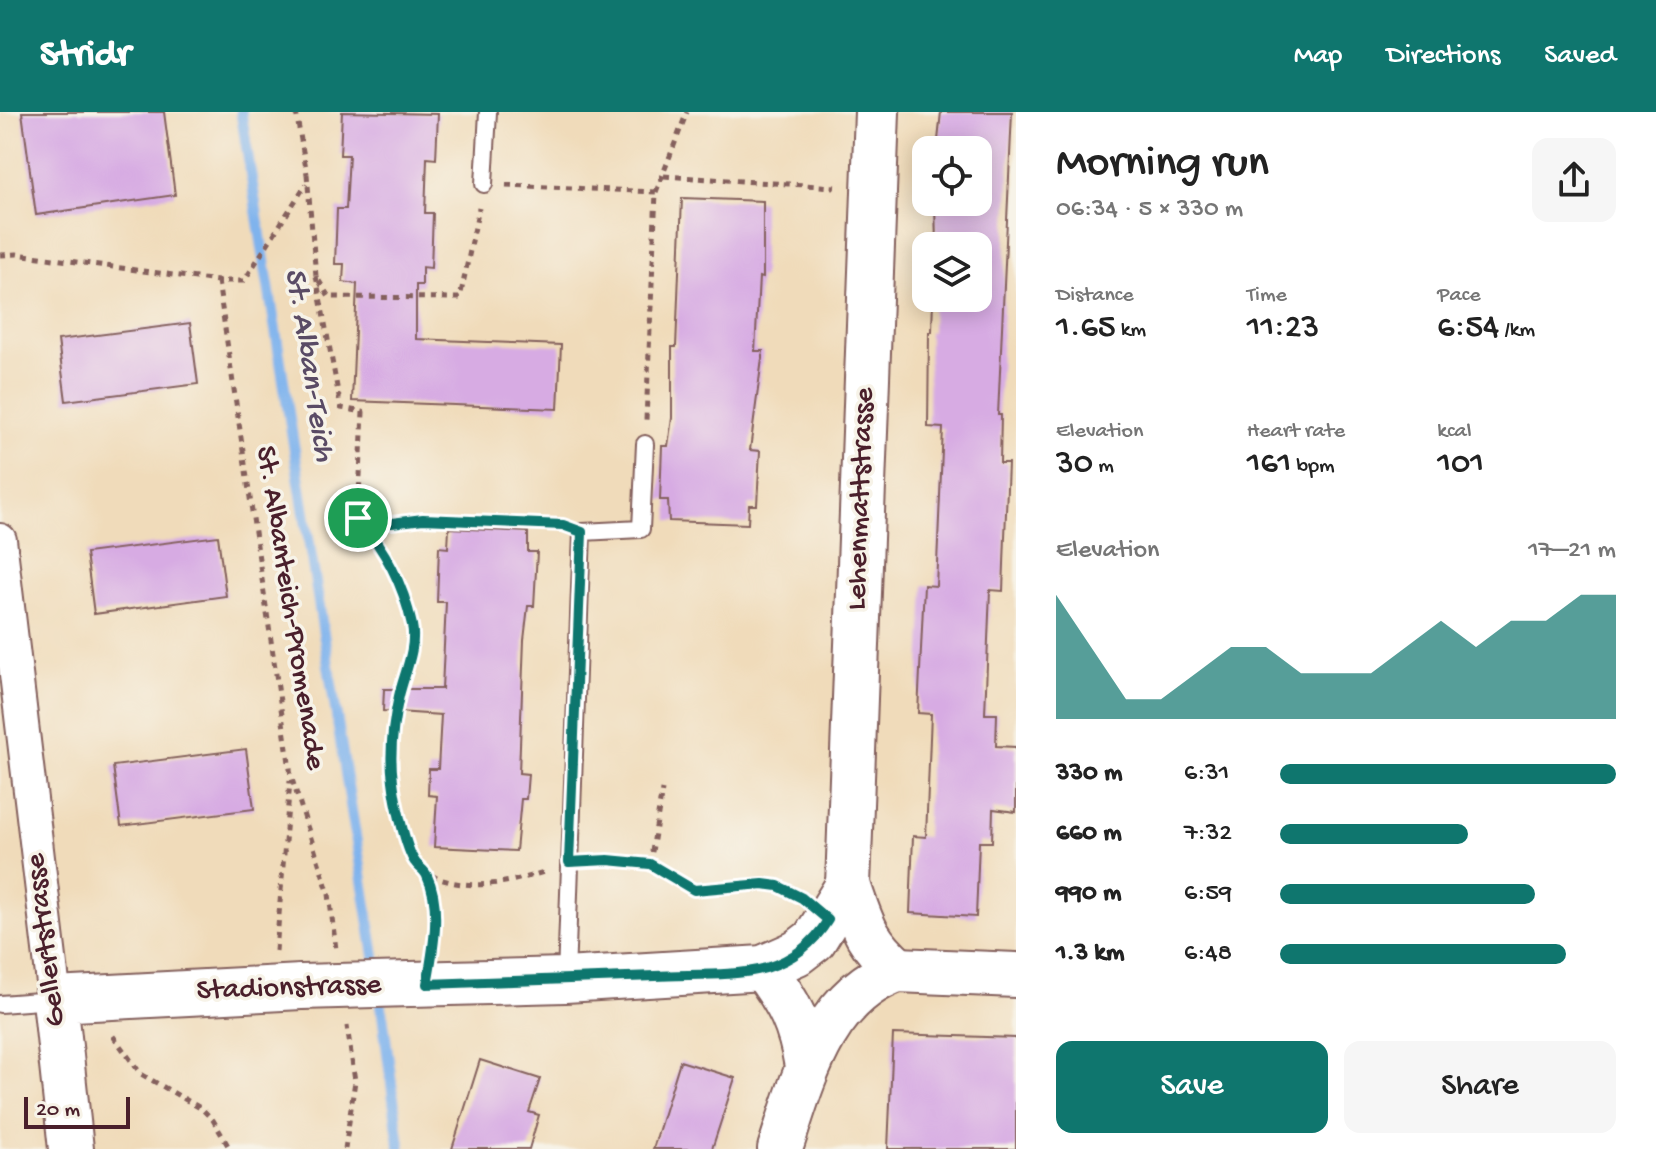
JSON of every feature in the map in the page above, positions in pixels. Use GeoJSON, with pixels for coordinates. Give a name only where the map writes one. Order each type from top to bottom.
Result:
{"type":"FeatureCollection","features":[{"type":"Feature","properties":{"kind":"street","name":"Lehenmattstrasse"},"geometry":{"type":"LineString","coordinates":[[877,112],[838,903],[879,953],[898,970]]}},
{"type":"Feature","properties":{"kind":"street","name":"Gellertstrasse"},"geometry":{"type":"LineString","coordinates":[[0,540],[71,1149]]}},
{"type":"Feature","properties":{"kind":"street"},"geometry":{"type":"LineString","coordinates":[[807,1066],[798,1024],[789,1004],[763,968],[797,953],[814,940],[838,903]]}},
{"type":"Feature","properties":{"kind":"street","name":"Stadionstrasse"},"geometry":{"type":"LineString","coordinates":[[55,1000],[287,988],[565,980],[763,968]]}},
{"type":"Feature","properties":{"kind":"street"},"geometry":{"type":"LineString","coordinates":[[780,1149],[807,1066],[849,1000],[870,982],[898,970],[1016,975]]}},
{"type":"Feature","properties":{"kind":"lane"},"geometry":{"type":"LineString","coordinates":[[484,184],[488,112]]}},
{"type":"Feature","properties":{"kind":"lane"},"geometry":{"type":"LineString","coordinates":[[565,980],[582,532],[641,529],[645,444]]}},
{"type":"Feature","properties":{"kind":"lane"},"geometry":{"type":"LineString","coordinates":[[0,1004],[55,1000]]}},
{"type":"Feature","properties":{"kind":"path"},"geometry":{"type":"LineString","coordinates":[[296,112],[307,174],[316,276],[341,408],[363,412],[358,518],[377,540],[397,576],[413,629],[411,652],[398,698],[392,744],[392,780],[402,828],[414,862],[427,874],[470,887],[523,879],[569,862],[608,860],[650,864],[694,890],[763,884],[778,886],[802,898],[838,903]]}},
{"type":"Feature","properties":{"kind":"path"},"geometry":{"type":"LineString","coordinates":[[645,444],[656,192],[687,112]]}},
{"type":"Feature","properties":{"kind":"path"},"geometry":{"type":"LineString","coordinates":[[0,255],[17,254],[218,281],[244,281],[305,185],[307,174]]}},
{"type":"Feature","properties":{"kind":"path"},"geometry":{"type":"LineString","coordinates":[[664,176],[874,189]]}},
{"type":"Feature","properties":{"kind":"path"},"geometry":{"type":"LineString","coordinates":[[316,276],[329,297],[460,298],[484,184],[656,192]]}},
{"type":"Feature","properties":{"kind":"path","name":"St. Albanteich-Promenade"},"geometry":{"type":"LineString","coordinates":[[218,281],[291,776],[329,894],[337,957]]}},
{"type":"Feature","properties":{"kind":"path"},"geometry":{"type":"LineString","coordinates":[[358,518],[392,523],[423,519],[563,525],[582,532]]}},
{"type":"Feature","properties":{"kind":"path"},"geometry":{"type":"LineString","coordinates":[[287,988],[291,776]]}},
{"type":"Feature","properties":{"kind":"path"},"geometry":{"type":"LineString","coordinates":[[650,864],[662,790]]}},
{"type":"Feature","properties":{"kind":"path"},"geometry":{"type":"LineString","coordinates":[[419,984],[435,927],[427,874]]}},
{"type":"Feature","properties":{"kind":"path"},"geometry":{"type":"LineString","coordinates":[[345,1149],[355,1081],[346,1019]]}},
{"type":"Feature","properties":{"kind":"path"},"geometry":{"type":"LineString","coordinates":[[105,1026],[141,1074],[202,1109],[213,1120],[230,1149]]}},
{"type":"Feature","properties":{"kind":"building"},"geometry":{"type":"Polygon","coordinates":[[[22,112],[164,112],[175,195],[36,215],[22,112]]]}},
{"type":"Feature","properties":{"kind":"building"},"geometry":{"type":"Polygon","coordinates":[[[342,112],[438,114],[436,159],[427,158],[425,213],[433,213],[431,268],[422,267],[422,285],[416,285],[416,339],[561,345],[558,409],[352,401],[357,284],[343,282],[344,264],[335,264],[337,209],[346,209],[349,155],[340,155],[342,112]]]}},
{"type":"Feature","properties":{"kind":"building"},"geometry":{"type":"Polygon","coordinates":[[[941,112],[1012,112],[998,415],[1001,415],[1000,463],[1008,463],[1003,591],[990,590],[985,714],[997,714],[996,746],[1016,747],[1016,812],[993,809],[992,842],[979,842],[976,917],[910,913],[913,836],[926,837],[931,714],[918,713],[924,585],[936,586],[943,428],[928,427],[929,332],[932,332],[933,312],[992,312],[992,232],[936,232],[935,216],[992,216],[992,136],[938,136],[941,112]]]}},
{"type":"Feature","properties":{"kind":"building"},"geometry":{"type":"Polygon","coordinates":[[[682,198],[763,201],[763,278],[759,277],[755,351],[763,351],[750,450],[760,451],[757,505],[749,505],[748,524],[669,521],[668,500],[660,500],[662,446],[668,446],[672,418],[672,347],[676,347],[682,198]]]}},
{"type":"Feature","properties":{"kind":"building"},"geometry":{"type":"Polygon","coordinates":[[[190,323],[198,384],[66,401],[58,340],[190,323]]]}},
{"type":"Feature","properties":{"kind":"building"},"geometry":{"type":"Polygon","coordinates":[[[449,528],[528,532],[528,552],[537,552],[534,606],[528,606],[524,640],[519,773],[528,774],[526,799],[521,799],[516,851],[434,847],[437,796],[428,795],[429,769],[438,769],[441,715],[383,711],[384,689],[442,689],[446,602],[437,602],[439,547],[448,548],[449,528]]]}},
{"type":"Feature","properties":{"kind":"building"},"geometry":{"type":"Polygon","coordinates":[[[218,536],[226,596],[94,614],[86,553],[218,536]]]}},
{"type":"Feature","properties":{"kind":"building"},"geometry":{"type":"Polygon","coordinates":[[[246,749],[254,809],[121,826],[113,766],[246,749]]]}},
{"type":"Feature","properties":{"kind":"building"},"geometry":{"type":"Polygon","coordinates":[[[893,1034],[1016,1038],[1016,1149],[888,1149],[893,1034]]]}},
{"type":"Feature","properties":{"kind":"building"},"geometry":{"type":"Polygon","coordinates":[[[480,1060],[540,1079],[529,1112],[539,1115],[529,1149],[452,1149],[480,1060]]]}},
{"type":"Feature","properties":{"kind":"building"},"geometry":{"type":"Polygon","coordinates":[[[680,1061],[735,1078],[712,1149],[653,1149],[680,1061]]]}},
{"type":"Feature","properties":{"kind":"waterway","name":"St. Alban-Teich"},"geometry":{"type":"LineString","coordinates":[[241,112],[378,978]]}},
{"type":"Feature","properties":{"kind":"waterway","name":"St. Alban-Teich"},"geometry":{"type":"LineString","coordinates":[[380,995],[400,1149]]}},
{"type":"Feature","properties":{"kind":"route"},"geometry":{"type":"LineString","coordinates":[[358,518],[392,523],[423,519],[563,525],[582,532],[569,862],[608,860],[650,864],[694,890],[763,884],[778,886],[802,898],[828,920],[814,940],[781,962],[763,968],[718,973],[427,984],[435,927],[433,902],[427,874],[414,862],[402,828],[392,780],[392,744],[398,698],[411,652],[413,629],[397,576],[377,540],[358,518]]}}]}
